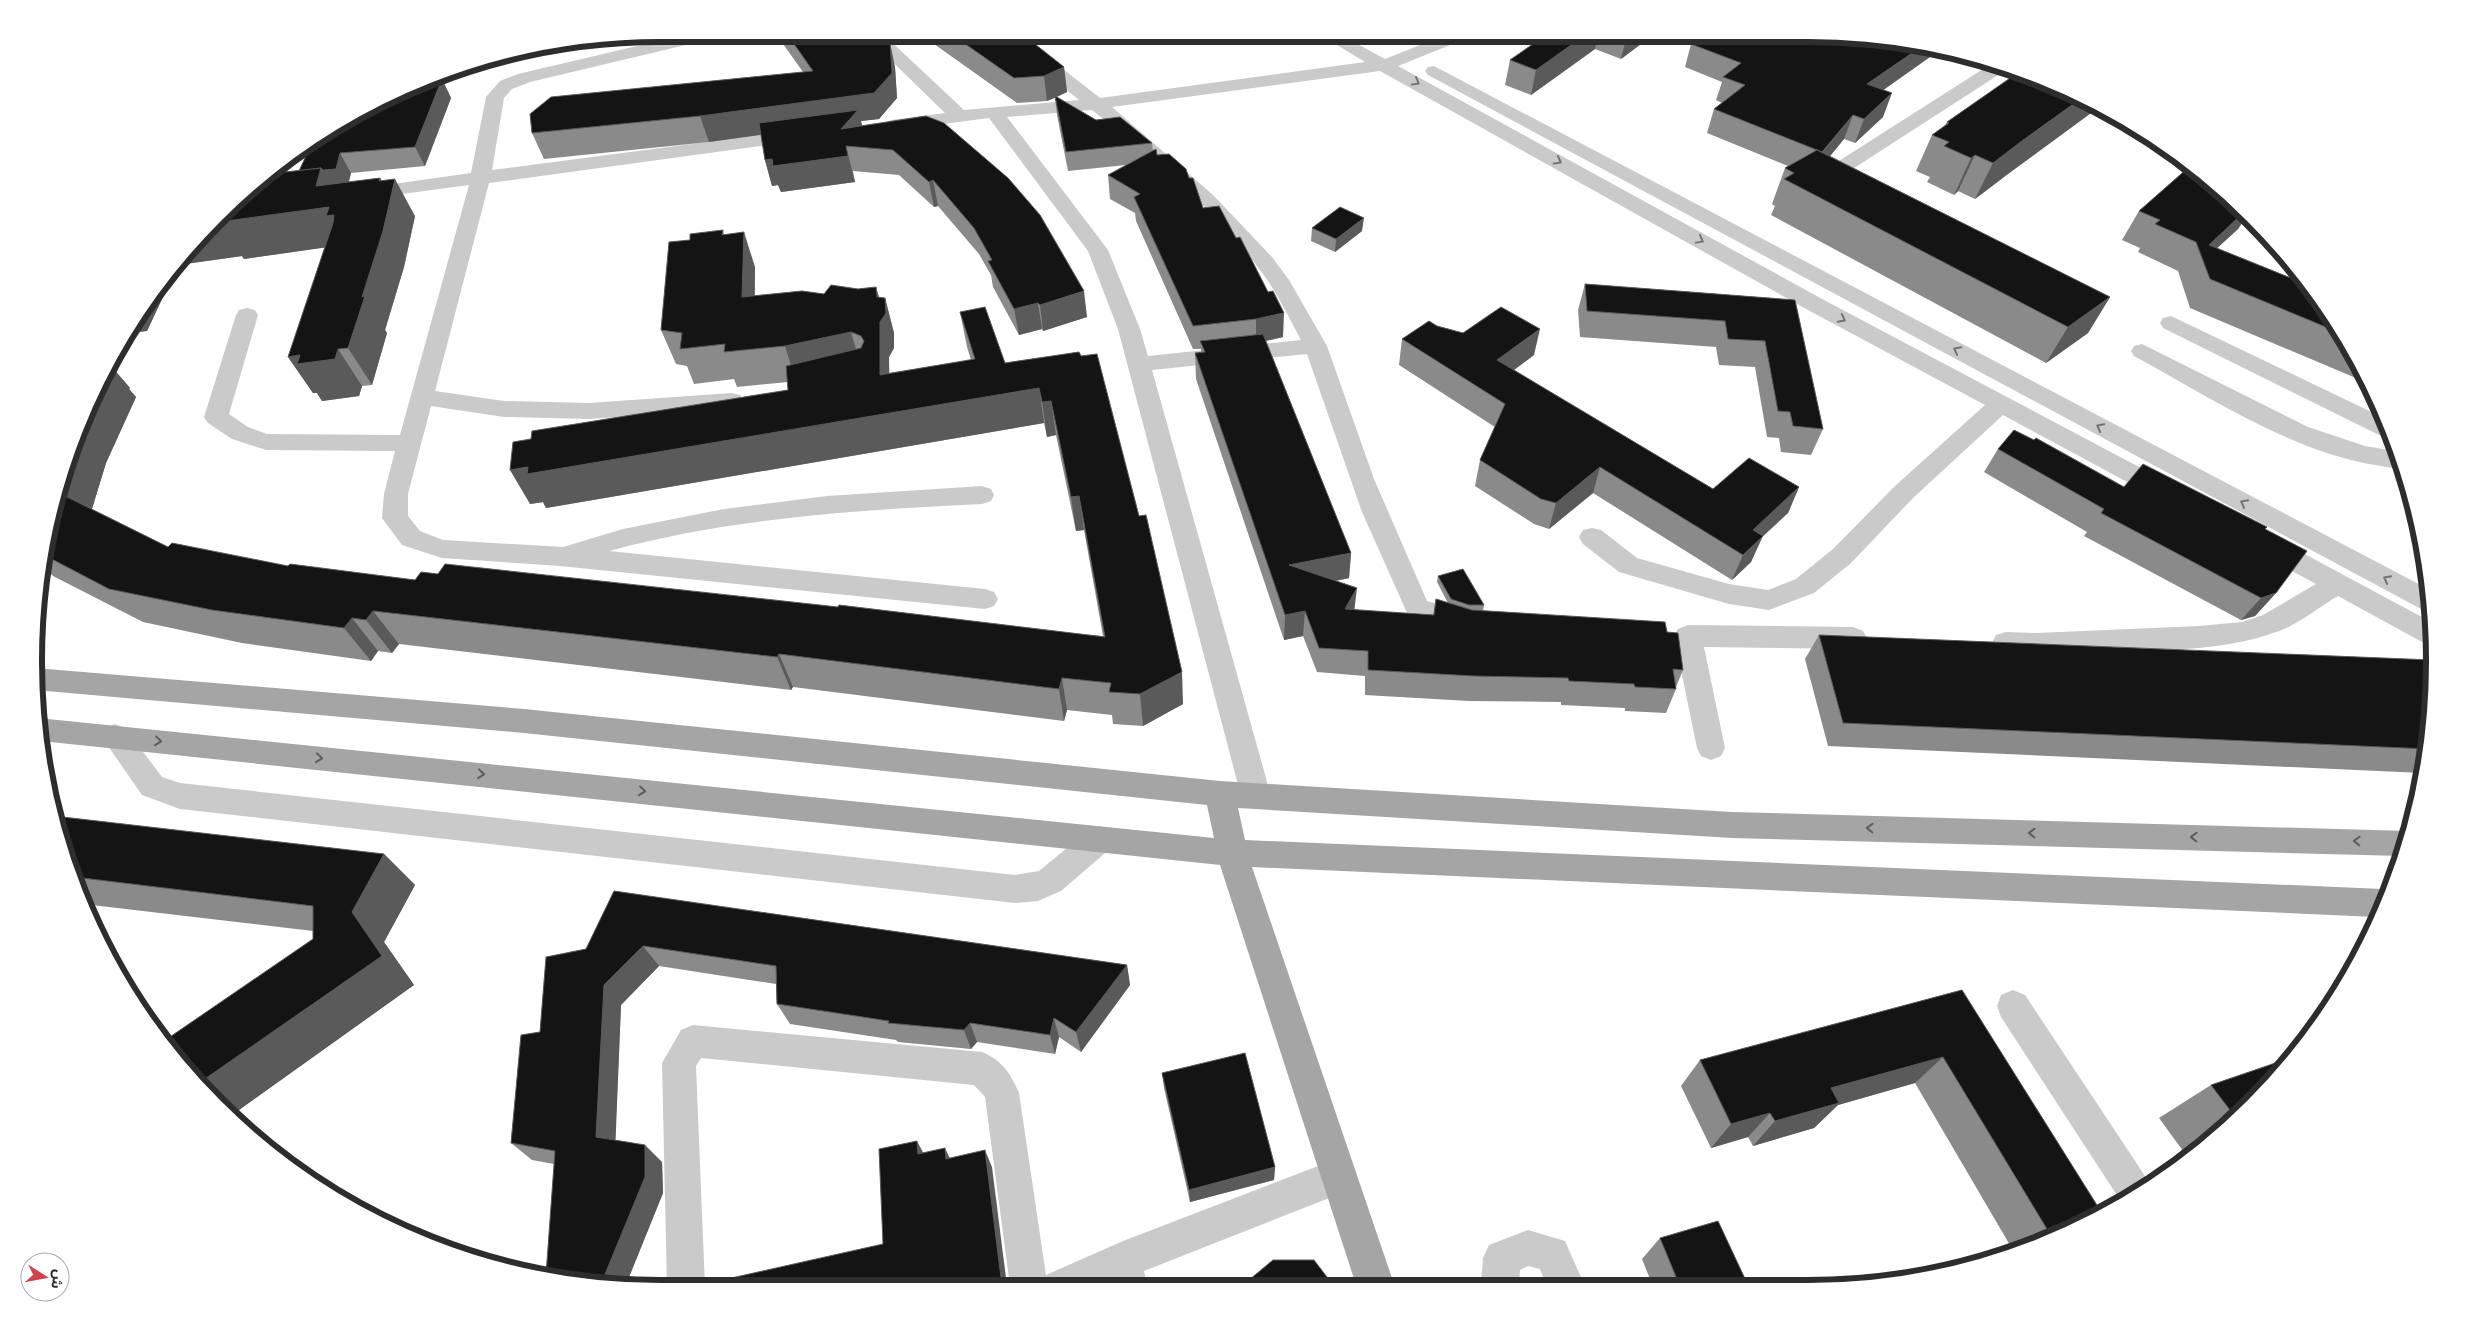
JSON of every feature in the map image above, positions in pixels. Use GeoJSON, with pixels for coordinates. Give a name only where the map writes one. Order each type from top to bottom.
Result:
{"type":"FeatureCollection","features":[{"type":"Feature","properties":{"kind":"main road"},"geometry":{"type":"LineString","coordinates":[[43,680],[524,721],[1220,794],[1732,825],[2398,843]]}},
{"type":"Feature","properties":{"kind":"main road"},"geometry":{"type":"LineString","coordinates":[[47,729],[1232,853],[2376,904]]}},
{"type":"Feature","properties":{"kind":"main road"},"geometry":{"type":"LineString","coordinates":[[1220,794],[1232,853],[1374,1280]]}},
{"type":"Feature","properties":{"kind":"street"},"geometry":{"type":"LineString","coordinates":[[675,42],[524,78],[506,85],[495,97],[480,180],[396,494],[395,518],[411,538],[442,549],[560,556],[985,599]]}},
{"type":"Feature","properties":{"kind":"street"},"geometry":{"type":"LineString","coordinates":[[881,42],[959,116]]}},
{"type":"Feature","properties":{"kind":"street"},"geometry":{"type":"LineString","coordinates":[[1017,42],[1162,156],[1266,263],[1316,346],[1334,400],[1399,572],[1417,608],[1467,623],[1496,625]]}},
{"type":"Feature","properties":{"kind":"street"},"geometry":{"type":"LineString","coordinates":[[1342,42],[1816,305],[2182,501]]}},
{"type":"Feature","properties":{"kind":"street"},"geometry":{"type":"LineString","coordinates":[[1381,42],[2422,598]]}},
{"type":"Feature","properties":{"kind":"street"},"geometry":{"type":"LineString","coordinates":[[880,126],[994,112],[1096,104],[1385,65],[1443,42]]}},
{"type":"Feature","properties":{"kind":"street"},"geometry":{"type":"LineString","coordinates":[[1827,177],[1992,71]]}},
{"type":"Feature","properties":{"kind":"street"},"geometry":{"type":"LineString","coordinates":[[994,112],[1098,250],[1129,329],[1256,796]]}},
{"type":"Feature","properties":{"kind":"street"},"geometry":{"type":"LineString","coordinates":[[345,196],[480,180],[811,134]]}},
{"type":"Feature","properties":{"kind":"street"},"geometry":{"type":"LineString","coordinates":[[246,315],[216,417],[240,433],[266,442],[411,443]]}},
{"type":"Feature","properties":{"kind":"street"},"geometry":{"type":"LineString","coordinates":[[2171,323],[2378,425]]}},
{"type":"Feature","properties":{"kind":"street"},"geometry":{"type":"LineString","coordinates":[[1139,364],[1316,346]]}},
{"type":"Feature","properties":{"kind":"street"},"geometry":{"type":"LineString","coordinates":[[2142,350],[2288,428],[2372,458],[2392,460]]}},
{"type":"Feature","properties":{"kind":"street"},"geometry":{"type":"LineString","coordinates":[[422,397],[504,409],[589,411],[718,404],[757,397]]}},
{"type":"Feature","properties":{"kind":"street"},"geometry":{"type":"LineString","coordinates":[[1592,537],[1628,565],[1729,594],[1768,600],[1804,586],[1842,556],[1904,492],[2001,404]]}},
{"type":"Feature","properties":{"kind":"street"},"geometry":{"type":"LineString","coordinates":[[560,556],[607,541],[736,517],[880,500],[982,495]]}},
{"type":"Feature","properties":{"kind":"street"},"geometry":{"type":"LineString","coordinates":[[2251,538],[2424,631]]}},
{"type":"Feature","properties":{"kind":"street"},"geometry":{"type":"LineString","coordinates":[[1979,642],[2036,644],[2198,637],[2242,632],[2272,622],[2337,584]]}},
{"type":"Feature","properties":{"kind":"street"},"geometry":{"type":"LineString","coordinates":[[1711,748],[1678,636],[1882,639]]}},
{"type":"Feature","properties":{"kind":"street"},"geometry":{"type":"LineString","coordinates":[[115,736],[152,786],[180,796],[1015,889],[1038,887],[1050,881],[1100,839]]}},
{"type":"Feature","properties":{"kind":"street"},"geometry":{"type":"LineString","coordinates":[[2013,1006],[2132,1187]]}},
{"type":"Feature","properties":{"kind":"street"},"geometry":{"type":"LineString","coordinates":[[686,1280],[679,1063],[692,1041],[982,1069],[995,1080],[1002,1092],[1028,1280]]}},
{"type":"Feature","properties":{"kind":"street"},"geometry":{"type":"LineString","coordinates":[[1090,1280],[1125,1273],[1339,1176]]}},
{"type":"Feature","properties":{"kind":"street"},"geometry":{"type":"LineString","coordinates":[[1500,1280],[1502,1258],[1528,1248],[1552,1254],[1563,1280]]}},
{"type":"Feature","properties":{"kind":"building"},"geometry":{"type":"Polygon","coordinates":[[[793,42],[890,42],[892,73],[874,93],[700,116],[532,133],[530,114],[551,97],[813,71],[793,42]]]}},
{"type":"Feature","properties":{"kind":"building"},"geometry":{"type":"Polygon","coordinates":[[[962,42],[1032,42],[1064,67],[1044,76],[1014,78],[962,42]]]}},
{"type":"Feature","properties":{"kind":"building"},"geometry":{"type":"Polygon","coordinates":[[[1536,42],[1575,42],[1536,70],[1510,60],[1536,42]]]}},
{"type":"Feature","properties":{"kind":"building"},"geometry":{"type":"Polygon","coordinates":[[[1694,42],[1807,42],[1847,44],[1914,52],[1867,84],[1892,93],[1864,119],[1853,115],[1822,152],[1714,109],[1745,85],[1723,77],[1741,63],[1691,44],[1694,42]]]}},
{"type":"Feature","properties":{"kind":"building"},"geometry":{"type":"Polygon","coordinates":[[[2011,77],[2075,103],[1993,163],[1975,155],[1971,158],[1944,146],[1949,142],[1932,135],[1949,123],[1947,122],[2011,77]]]}},
{"type":"Feature","properties":{"kind":"building"},"geometry":{"type":"Polygon","coordinates":[[[440,84],[415,147],[340,153],[336,169],[323,170],[321,168],[299,171],[307,154],[352,125],[387,106],[440,84]]]}},
{"type":"Feature","properties":{"kind":"building"},"geometry":{"type":"Polygon","coordinates":[[[1055,96],[1096,120],[1120,117],[1152,143],[1066,152],[1055,96]]]}},
{"type":"Feature","properties":{"kind":"building"},"geometry":{"type":"Polygon","coordinates":[[[858,110],[841,129],[926,116],[944,123],[1008,178],[1040,215],[1084,291],[1040,305],[1038,303],[1014,309],[988,261],[992,260],[974,228],[933,180],[929,182],[893,150],[846,146],[848,156],[773,166],[772,159],[765,160],[759,123],[858,110]]]}},
{"type":"Feature","properties":{"kind":"building"},"geometry":{"type":"Polygon","coordinates":[[[1156,149],[1157,155],[1169,154],[1186,169],[1189,178],[1193,178],[1203,208],[1219,206],[1236,238],[1240,237],[1268,292],[1273,291],[1284,313],[1256,319],[1193,326],[1134,197],[1140,194],[1108,175],[1156,149]]]}},
{"type":"Feature","properties":{"kind":"building"},"geometry":{"type":"Polygon","coordinates":[[[1817,150],[2110,297],[2068,327],[1784,179],[1794,173],[1785,168],[1817,150]]]}},
{"type":"Feature","properties":{"kind":"building"},"geometry":{"type":"Polygon","coordinates":[[[321,168],[316,186],[380,178],[379,181],[395,179],[383,231],[362,297],[365,296],[348,348],[338,349],[335,359],[297,364],[300,355],[288,357],[333,223],[334,215],[326,216],[329,207],[227,221],[281,172],[321,168]]]}},
{"type":"Feature","properties":{"kind":"building"},"geometry":{"type":"Polygon","coordinates":[[[2185,171],[2238,218],[2209,245],[2294,279],[2328,328],[2210,279],[2196,242],[2155,224],[2160,220],[2139,211],[2185,171]]]}},
{"type":"Feature","properties":{"kind":"building"},"geometry":{"type":"Polygon","coordinates":[[[1340,207],[1364,218],[1336,239],[1312,228],[1340,207]]]}},
{"type":"Feature","properties":{"kind":"building"},"geometry":{"type":"Polygon","coordinates":[[[723,230],[722,235],[744,232],[742,297],[802,291],[824,294],[831,285],[858,289],[876,287],[877,297],[885,298],[886,313],[880,322],[880,375],[975,359],[960,312],[985,307],[1005,363],[1079,352],[1081,356],[1097,354],[1139,516],[1146,515],[1182,672],[1140,694],[1109,692],[1111,683],[1062,678],[1059,689],[779,654],[777,657],[373,611],[366,620],[352,618],[344,628],[212,610],[109,589],[51,559],[65,496],[168,547],[172,543],[288,566],[290,564],[415,580],[421,572],[438,574],[445,564],[838,607],[839,605],[1105,637],[1079,496],[1071,497],[1051,401],[1042,402],[1039,388],[527,474],[528,467],[510,470],[513,442],[531,439],[532,431],[788,390],[786,366],[861,348],[864,341],[861,336],[851,332],[785,346],[724,352],[725,344],[680,349],[682,333],[661,330],[669,242],[690,240],[690,234],[723,230]]]}},
{"type":"Feature","properties":{"kind":"building"},"geometry":{"type":"Polygon","coordinates":[[[1585,284],[1795,300],[1823,429],[1793,426],[1790,412],[1778,411],[1765,341],[1728,339],[1725,321],[1587,311],[1585,284]]]}},
{"type":"Feature","properties":{"kind":"building"},"geometry":{"type":"Polygon","coordinates":[[[1501,307],[1540,329],[1497,360],[1713,489],[1749,458],[1799,487],[1753,530],[1763,536],[1743,555],[1600,467],[1556,503],[1541,499],[1480,460],[1505,404],[1402,339],[1429,321],[1437,326],[1463,333],[1501,307]]]}},
{"type":"Feature","properties":{"kind":"building"},"geometry":{"type":"Polygon","coordinates":[[[1263,334],[1351,553],[1289,565],[1357,588],[1345,609],[1434,615],[1436,599],[1472,610],[1665,622],[1667,632],[1678,633],[1683,670],[1673,669],[1676,689],[1635,687],[1634,684],[1569,681],[1568,678],[1474,676],[1368,670],[1368,651],[1319,648],[1305,611],[1285,615],[1195,353],[1205,352],[1200,341],[1263,334]]]}},
{"type":"Feature","properties":{"kind":"building"},"geometry":{"type":"Polygon","coordinates":[[[2014,430],[2034,440],[2036,438],[2124,487],[2143,464],[2267,527],[2265,529],[2307,551],[2276,593],[2261,598],[2101,513],[2104,509],[1998,449],[2014,430]]]}},
{"type":"Feature","properties":{"kind":"building"},"geometry":{"type":"Polygon","coordinates":[[[1463,569],[1484,605],[1469,605],[1451,599],[1438,576],[1463,569]]]}},
{"type":"Feature","properties":{"kind":"building"},"geometry":{"type":"Polygon","coordinates":[[[1819,635],[2426,660],[2419,749],[1843,723],[1819,635]]]}},
{"type":"Feature","properties":{"kind":"building"},"geometry":{"type":"Polygon","coordinates":[[[63,817],[384,854],[352,912],[382,956],[205,1079],[169,1037],[313,939],[313,906],[82,878],[63,817]]]}},
{"type":"Feature","properties":{"kind":"building"},"geometry":{"type":"Polygon","coordinates":[[[614,891],[1127,965],[1076,1032],[1054,1018],[1050,1035],[970,1023],[964,1030],[888,1023],[889,1021],[777,1004],[776,966],[643,946],[604,985],[596,1137],[645,1145],[645,1177],[604,1276],[546,1269],[555,1151],[511,1143],[521,1035],[540,1032],[546,957],[586,949],[614,891]]]}},
{"type":"Feature","properties":{"kind":"building"},"geometry":{"type":"Polygon","coordinates":[[[1962,990],[2098,1207],[2048,1230],[1943,1057],[1831,1088],[1839,1103],[1775,1121],[1770,1113],[1731,1124],[1700,1060],[1962,990]]]}},
{"type":"Feature","properties":{"kind":"building"},"geometry":{"type":"Polygon","coordinates":[[[1245,1053],[1275,1167],[1189,1190],[1162,1073],[1245,1053]]]}},
{"type":"Feature","properties":{"kind":"building"},"geometry":{"type":"Polygon","coordinates":[[[2278,1062],[2231,1111],[2211,1085],[2278,1062]]]}},
{"type":"Feature","properties":{"kind":"building"},"geometry":{"type":"Polygon","coordinates":[[[917,1141],[918,1154],[945,1148],[946,1159],[985,1150],[1001,1278],[992,1280],[722,1280],[883,1244],[879,1149],[917,1141]]]}},
{"type":"Feature","properties":{"kind":"building"},"geometry":{"type":"Polygon","coordinates":[[[1718,1221],[1746,1280],[1677,1280],[1660,1238],[1718,1221]]]}},
{"type":"Feature","properties":{"kind":"building"},"geometry":{"type":"Polygon","coordinates":[[[1273,1260],[1314,1260],[1329,1280],[1249,1280],[1273,1260]]]}}]}
